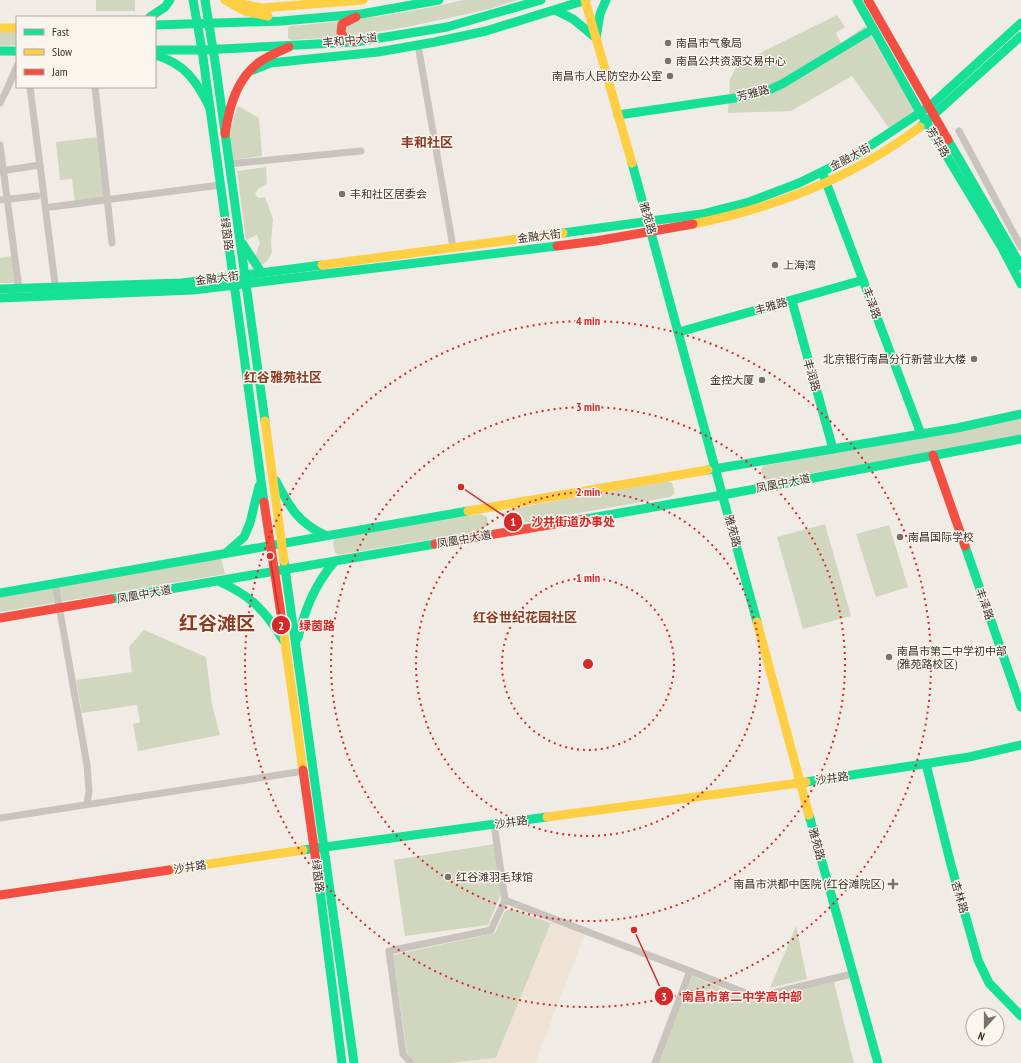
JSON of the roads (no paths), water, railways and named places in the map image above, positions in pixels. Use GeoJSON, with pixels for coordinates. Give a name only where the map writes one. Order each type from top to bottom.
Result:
{"type":"FeatureCollection","features":[{"type":"Feature","properties":{"kind":"street"},"geometry":{"type":"LineString","coordinates":[[152,16],[165,7],[170,0]]}},
{"type":"Feature","properties":{"kind":"street","name":"绿茵路"},"geometry":{"type":"LineString","coordinates":[[193,0],[202,50],[260,475],[304,771],[312,848],[342,1063]]}},
{"type":"Feature","properties":{"kind":"street","name":"绿茵路"},"geometry":{"type":"LineString","coordinates":[[205,0],[326,846],[331,896],[354,1063]]}},
{"type":"Feature","properties":{"kind":"street"},"geometry":{"type":"LineString","coordinates":[[225,1],[262,8],[363,0]]}},
{"type":"Feature","properties":{"kind":"street"},"geometry":{"type":"LineString","coordinates":[[156,25],[197,25],[293,20],[361,14],[439,0]]}},
{"type":"Feature","properties":{"kind":"street","name":"丰和中大道"},"geometry":{"type":"LineString","coordinates":[[156,50],[202,50],[356,42],[448,27],[541,0]]}},
{"type":"Feature","properties":{"kind":"street"},"geometry":{"type":"LineString","coordinates":[[247,73],[270,63],[378,52],[418,46],[486,31],[585,0]]}},
{"type":"Feature","properties":{"kind":"street","name":"雅苑路"},"geometry":{"type":"LineString","coordinates":[[585,0],[652,232],[852,974],[878,1063]]}},
{"type":"Feature","properties":{"kind":"street"},"geometry":{"type":"LineString","coordinates":[[596,38],[600,14],[606,0]]}},
{"type":"Feature","properties":{"kind":"street","name":"芳华路"},"geometry":{"type":"LineString","coordinates":[[856,0],[920,112],[1001,246],[1021,284]]}},
{"type":"Feature","properties":{"kind":"street","name":"芳华路"},"geometry":{"type":"LineString","coordinates":[[868,0],[932,110],[1015,240],[1021,266]]}},
{"type":"Feature","properties":{"kind":"street"},"geometry":{"type":"LineString","coordinates":[[225,1],[234,7],[255,14],[293,20]]}},
{"type":"Feature","properties":{"kind":"street"},"geometry":{"type":"LineString","coordinates":[[555,10],[573,19],[596,38]]}},
{"type":"Feature","properties":{"kind":"street"},"geometry":{"type":"LineString","coordinates":[[356,42],[345,39],[341,33],[342,24],[361,14]]}},
{"type":"Feature","properties":{"kind":"street","name":"金融大街"},"geometry":{"type":"LineString","coordinates":[[0,289],[182,283],[245,279],[588,242],[652,232],[742,213],[785,198],[826,181],[877,155],[911,134],[926,121],[932,110],[1021,23]]}},
{"type":"Feature","properties":{"kind":"street"},"geometry":{"type":"LineString","coordinates":[[0,28],[16,28]]}},
{"type":"Feature","properties":{"kind":"street","name":"芳雅路"},"geometry":{"type":"LineString","coordinates":[[618,115],[742,97],[769,90],[782,84],[873,29]]}},
{"type":"Feature","properties":{"kind":"street","name":"金融大街"},"geometry":{"type":"LineString","coordinates":[[261,277],[453,247],[702,214],[749,202],[799,183],[856,155],[900,127],[920,112],[932,110],[1021,36]]}},
{"type":"Feature","properties":{"kind":"street"},"geometry":{"type":"LineString","coordinates":[[225,134],[227,116],[231,102],[237,88],[247,73],[259,62],[294,45]]}},
{"type":"Feature","properties":{"kind":"street"},"geometry":{"type":"LineString","coordinates":[[418,46],[453,247]]}},
{"type":"Feature","properties":{"kind":"street"},"geometry":{"type":"LineString","coordinates":[[0,51],[16,51]]}},
{"type":"Feature","properties":{"kind":"street"},"geometry":{"type":"LineString","coordinates":[[156,55],[175,62],[185,70],[194,79],[210,108]]}},
{"type":"Feature","properties":{"kind":"street"},"geometry":{"type":"LineString","coordinates":[[0,103],[16,68]]}},
{"type":"Feature","properties":{"kind":"street"},"geometry":{"type":"LineString","coordinates":[[30,88],[55,284],[52,287]]}},
{"type":"Feature","properties":{"kind":"street"},"geometry":{"type":"LineString","coordinates":[[95,88],[112,243]]}},
{"type":"Feature","properties":{"kind":"street"},"geometry":{"type":"LineString","coordinates":[[959,131],[1015,240],[1021,248]]}},
{"type":"Feature","properties":{"kind":"street"},"geometry":{"type":"LineString","coordinates":[[0,145],[4,200],[19,289]]}},
{"type":"Feature","properties":{"kind":"street"},"geometry":{"type":"LineString","coordinates":[[229,164],[360,151]]}},
{"type":"Feature","properties":{"kind":"street"},"geometry":{"type":"LineString","coordinates":[[2,171],[40,165]]}},
{"type":"Feature","properties":{"kind":"street","name":"丰泽路"},"geometry":{"type":"LineString","coordinates":[[822,172],[921,434]]}},
{"type":"Feature","properties":{"kind":"street"},"geometry":{"type":"LineString","coordinates":[[51,207],[220,185]]}},
{"type":"Feature","properties":{"kind":"street"},"geometry":{"type":"LineString","coordinates":[[4,200],[37,196]]}},
{"type":"Feature","properties":{"kind":"street"},"geometry":{"type":"LineString","coordinates":[[240,239],[261,277],[253,296],[256,329],[253,339]]}},
{"type":"Feature","properties":{"kind":"street","name":"金融大街"},"geometry":{"type":"LineString","coordinates":[[0,298],[193,290],[234,280]]}},
{"type":"Feature","properties":{"kind":"street","name":"丰雅路"},"geometry":{"type":"LineString","coordinates":[[679,332],[863,280]]}},
{"type":"Feature","properties":{"kind":"street","name":"丰润路"},"geometry":{"type":"LineString","coordinates":[[792,301],[833,449]]}},
{"type":"Feature","properties":{"kind":"street"},"geometry":{"type":"LineString","coordinates":[[0,593],[325,535],[957,428],[1021,414]]}},
{"type":"Feature","properties":{"kind":"street","name":"凤凰中大道"},"geometry":{"type":"LineString","coordinates":[[0,618],[723,494],[1021,439]]}},
{"type":"Feature","properties":{"kind":"street","name":"丰泽路"},"geometry":{"type":"LineString","coordinates":[[933,455],[1021,707]]}},
{"type":"Feature","properties":{"kind":"street"},"geometry":{"type":"LineString","coordinates":[[272,474],[293,512],[308,526],[325,535]]}},
{"type":"Feature","properties":{"kind":"street"},"geometry":{"type":"LineString","coordinates":[[227,552],[244,538],[247,531],[254,509],[260,475]]}},
{"type":"Feature","properties":{"kind":"street"},"geometry":{"type":"LineString","coordinates":[[296,644],[310,596],[323,574],[335,561]]}},
{"type":"Feature","properties":{"kind":"street"},"geometry":{"type":"LineString","coordinates":[[218,581],[230,586],[259,608],[269,618],[285,644]]}},
{"type":"Feature","properties":{"kind":"street"},"geometry":{"type":"LineString","coordinates":[[55,583],[87,765],[90,791],[87,804]]}},
{"type":"Feature","properties":{"kind":"street","name":"沙井路"},"geometry":{"type":"LineString","coordinates":[[0,895],[326,846],[801,783],[969,757],[1021,745]]}},
{"type":"Feature","properties":{"kind":"street","name":"杏林路"},"geometry":{"type":"LineString","coordinates":[[926,764],[951,865],[978,960],[989,983],[1021,1016]]}},
{"type":"Feature","properties":{"kind":"street"},"geometry":{"type":"LineString","coordinates":[[0,818],[304,771]]}},
{"type":"Feature","properties":{"kind":"street"},"geometry":{"type":"LineString","coordinates":[[411,1063],[403,1054],[389,951],[491,930],[505,900],[494,824]]}},
{"type":"Feature","properties":{"kind":"street"},"geometry":{"type":"LineString","coordinates":[[505,900],[756,997],[852,974]]}},
{"type":"Feature","properties":{"kind":"street"},"geometry":{"type":"LineString","coordinates":[[655,1063],[690,971]]}},
{"type":"Feature","properties":{"kind":"place","name":"南昌市气象局"},"geometry":{"type":"Point","coordinates":[668,43]}},
{"type":"Feature","properties":{"kind":"place","name":"南昌公共资源交易中心"},"geometry":{"type":"Point","coordinates":[668,61]}},
{"type":"Feature","properties":{"kind":"place","name":"南昌市人民防空办公室"},"geometry":{"type":"Point","coordinates":[670,76]}},
{"type":"Feature","properties":{"kind":"place","name":"丰和社区居委会"},"geometry":{"type":"Point","coordinates":[342,194]}},
{"type":"Feature","properties":{"kind":"place","name":"上海湾"},"geometry":{"type":"Point","coordinates":[775,265]}},
{"type":"Feature","properties":{"kind":"place","name":"北京银行南昌分行新营业大楼"},"geometry":{"type":"Point","coordinates":[974,359]}},
{"type":"Feature","properties":{"kind":"place","name":"金控大厦"},"geometry":{"type":"Point","coordinates":[762,380]}},
{"type":"Feature","properties":{"kind":"place","name":"沙井街道办事处"},"geometry":{"type":"Point","coordinates":[461,487]}},
{"type":"Feature","properties":{"kind":"place","name":"南昌国际学校"},"geometry":{"type":"Point","coordinates":[900,537]}},
{"type":"Feature","properties":{"kind":"place","name":"绿茵路"},"geometry":{"type":"Point","coordinates":[270,556]}},
{"type":"Feature","properties":{"kind":"place","name":"南昌市第二中学初中部 (雅苑路校区)"},"geometry":{"type":"Point","coordinates":[889,657]}},
{"type":"Feature","properties":{"kind":"place","name":"红谷滩羽毛球馆"},"geometry":{"type":"Point","coordinates":[448,877]}},
{"type":"Feature","properties":{"kind":"place","name":"南昌市洪都中医院 (红谷滩院区)"},"geometry":{"type":"Point","coordinates":[893,884]}},
{"type":"Feature","properties":{"kind":"place","name":"南昌市第二中学高中部"},"geometry":{"type":"Point","coordinates":[634,930]}},
{"type":"Feature","properties":{"kind":"district","name":"丰和社区"},"geometry":{"type":"Point","coordinates":[427,142]}},
{"type":"Feature","properties":{"kind":"district","name":"红谷雅苑社区"},"geometry":{"type":"Point","coordinates":[283,377]}},
{"type":"Feature","properties":{"kind":"district","name":"红谷世纪花园社区"},"geometry":{"type":"Point","coordinates":[525,617]}},
{"type":"Feature","properties":{"kind":"district","name":"红谷滩区"},"geometry":{"type":"Point","coordinates":[217,623]}}]}
